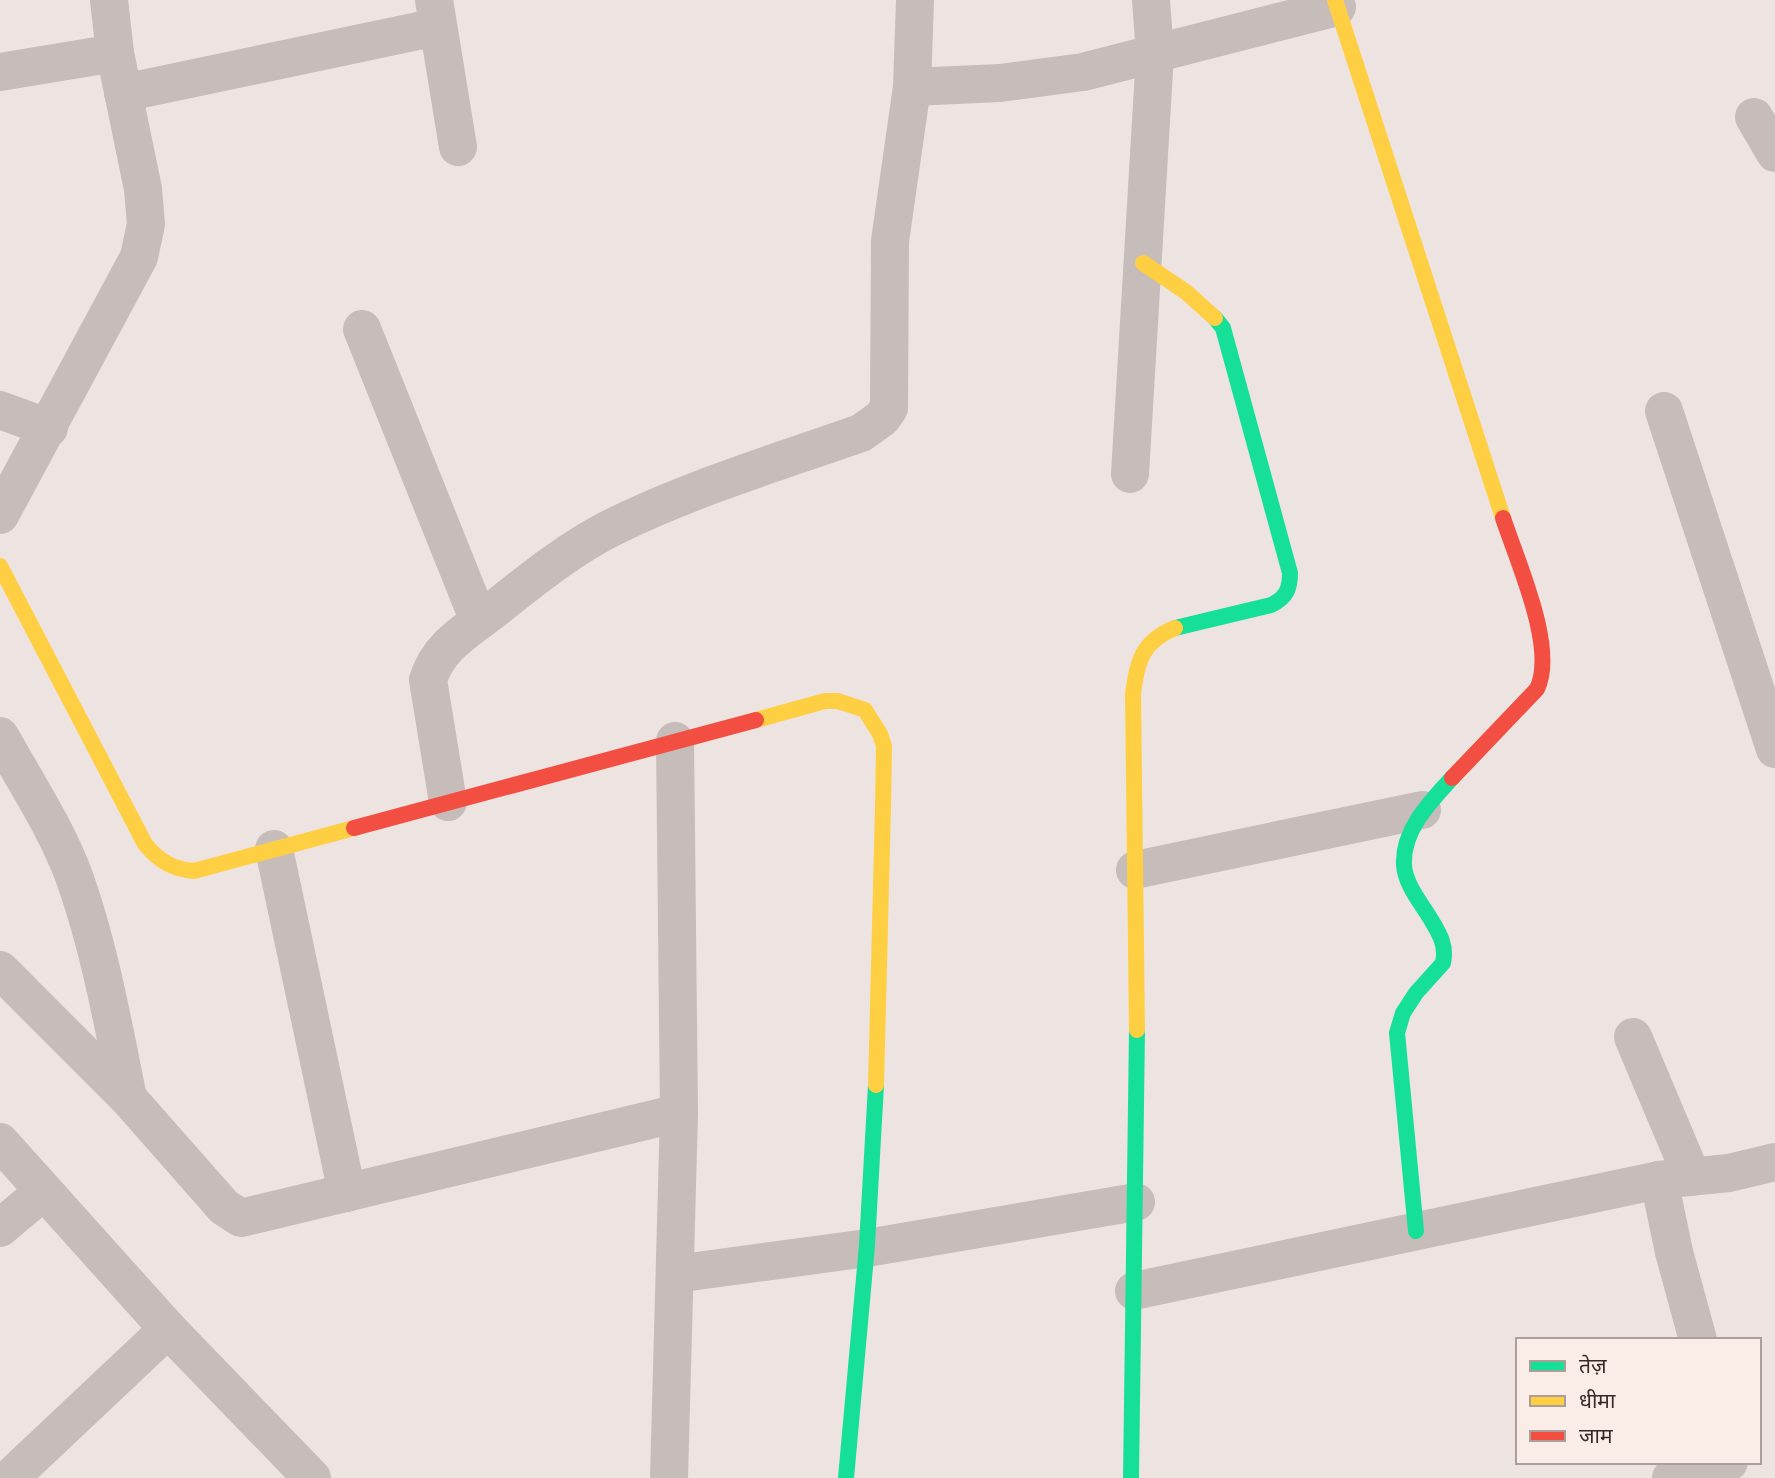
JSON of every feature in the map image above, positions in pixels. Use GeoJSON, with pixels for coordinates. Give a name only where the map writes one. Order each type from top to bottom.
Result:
{"type":"FeatureCollection","features":[{"type":"Feature","properties":{"kind":"street"},"geometry":{"type":"LineString","coordinates":[[0,515],[139,257],[144,235],[146,224],[143,189],[115,53],[109,0]]}},
{"type":"Feature","properties":{"kind":"street"},"geometry":{"type":"LineString","coordinates":[[448,803],[428,680],[433,661],[447,645],[541,572],[611,528],[682,496],[861,433],[882,418],[889,408],[890,241],[912,86],[915,0]]}},
{"type":"Feature","properties":{"kind":"street"},"geometry":{"type":"LineString","coordinates":[[1130,474],[1154,54],[1151,0]]}},
{"type":"Feature","properties":{"kind":"street"},"geometry":{"type":"LineString","coordinates":[[912,86],[1000,83],[1083,72],[1336,4],[1535,616],[1546,660],[1544,676],[1537,689],[1422,810],[1408,842],[1404,865],[1410,885],[1442,938],[1446,953],[1443,963],[1416,993],[1403,1013],[1397,1033],[1416,1231]]}},
{"type":"Feature","properties":{"kind":"street"},"geometry":{"type":"LineString","coordinates":[[123,93],[436,14],[458,147]]}},
{"type":"Feature","properties":{"kind":"street"},"geometry":{"type":"LineString","coordinates":[[0,72],[115,53]]}},
{"type":"Feature","properties":{"kind":"street"},"geometry":{"type":"LineString","coordinates":[[1754,117],[1775,153]]}},
{"type":"Feature","properties":{"kind":"street"},"geometry":{"type":"LineString","coordinates":[[1131,1478],[1136,1202],[1133,694],[1136,668],[1145,648],[1171,629],[1271,605],[1282,600],[1291,588],[1290,573],[1223,328],[1199,301],[1143,263]]}},
{"type":"Feature","properties":{"kind":"street"},"geometry":{"type":"LineString","coordinates":[[362,329],[479,621]]}},
{"type":"Feature","properties":{"kind":"street"},"geometry":{"type":"LineString","coordinates":[[0,410],[49,428]]}},
{"type":"Feature","properties":{"kind":"street"},"geometry":{"type":"LineString","coordinates":[[1664,411],[1775,749]]}},
{"type":"Feature","properties":{"kind":"street"},"geometry":{"type":"LineString","coordinates":[[0,566],[155,856],[176,871],[194,871],[825,701],[844,700],[862,706],[873,717],[880,730],[884,770],[880,1010],[867,1248],[848,1425],[846,1478]]}},
{"type":"Feature","properties":{"kind":"street"},"geometry":{"type":"LineString","coordinates":[[0,736],[56,835],[74,877],[104,978],[128,1098]]}},
{"type":"Feature","properties":{"kind":"street"},"geometry":{"type":"LineString","coordinates":[[669,1478],[679,1113],[675,741]]}},
{"type":"Feature","properties":{"kind":"street"},"geometry":{"type":"LineString","coordinates":[[1135,870],[1422,810]]}},
{"type":"Feature","properties":{"kind":"street"},"geometry":{"type":"LineString","coordinates":[[274,849],[347,1194]]}},
{"type":"Feature","properties":{"kind":"street"},"geometry":{"type":"LineString","coordinates":[[0,970],[128,1098],[224,1207],[241,1219],[679,1113]]}},
{"type":"Feature","properties":{"kind":"street"},"geometry":{"type":"LineString","coordinates":[[1633,1037],[1675,1178],[1674,1252],[1697,1338]]}},
{"type":"Feature","properties":{"kind":"street"},"geometry":{"type":"LineString","coordinates":[[0,1142],[168,1329],[312,1478]]}},
{"type":"Feature","properties":{"kind":"street"},"geometry":{"type":"LineString","coordinates":[[1134,1291],[1675,1178],[1775,1162]]}},
{"type":"Feature","properties":{"kind":"street"},"geometry":{"type":"LineString","coordinates":[[0,1228],[44,1191]]}},
{"type":"Feature","properties":{"kind":"street"},"geometry":{"type":"LineString","coordinates":[[674,1275],[867,1248],[1136,1202]]}},
{"type":"Feature","properties":{"kind":"street"},"geometry":{"type":"LineString","coordinates":[[10,1478],[168,1329]]}},
{"type":"Feature","properties":{"kind":"street"},"geometry":{"type":"LineString","coordinates":[[1671,1478],[1722,1464]]}},
{"type":"Feature","properties":{"kind":"traffic: fast"},"geometry":{"type":"LineString","coordinates":[[1175,628],[1271,605],[1284,596],[1290,579],[1223,328],[1215,318]]}},
{"type":"Feature","properties":{"kind":"traffic: fast"},"geometry":{"type":"LineString","coordinates":[[1416,1231],[1397,1033],[1403,1013],[1416,993],[1443,963],[1444,950],[1439,934],[1407,879],[1405,852],[1419,817],[1452,778]]}},
{"type":"Feature","properties":{"kind":"traffic: fast"},"geometry":{"type":"LineString","coordinates":[[1131,1478],[1137,1030]]}},
{"type":"Feature","properties":{"kind":"traffic: fast"},"geometry":{"type":"LineString","coordinates":[[846,1478],[867,1245],[876,1085]]}},
{"type":"Feature","properties":{"kind":"traffic: slow"},"geometry":{"type":"LineString","coordinates":[[1335,0],[1503,518]]}},
{"type":"Feature","properties":{"kind":"traffic: slow"},"geometry":{"type":"LineString","coordinates":[[1143,263],[1186,292],[1215,318]]}},
{"type":"Feature","properties":{"kind":"traffic: slow"},"geometry":{"type":"LineString","coordinates":[[0,566],[145,844],[155,855],[173,866],[194,871],[354,828]]}},
{"type":"Feature","properties":{"kind":"traffic: slow"},"geometry":{"type":"LineString","coordinates":[[1137,1030],[1133,694],[1139,662],[1148,646],[1175,628]]}},
{"type":"Feature","properties":{"kind":"traffic: slow"},"geometry":{"type":"LineString","coordinates":[[756,720],[825,701],[838,701],[865,710],[884,746],[876,1085]]}},
{"type":"Feature","properties":{"kind":"traffic: jam"},"geometry":{"type":"LineString","coordinates":[[1452,778],[1537,689],[1542,672],[1539,628],[1533,604],[1503,518]]}},
{"type":"Feature","properties":{"kind":"traffic: jam"},"geometry":{"type":"LineString","coordinates":[[354,828],[756,720]]}}]}
